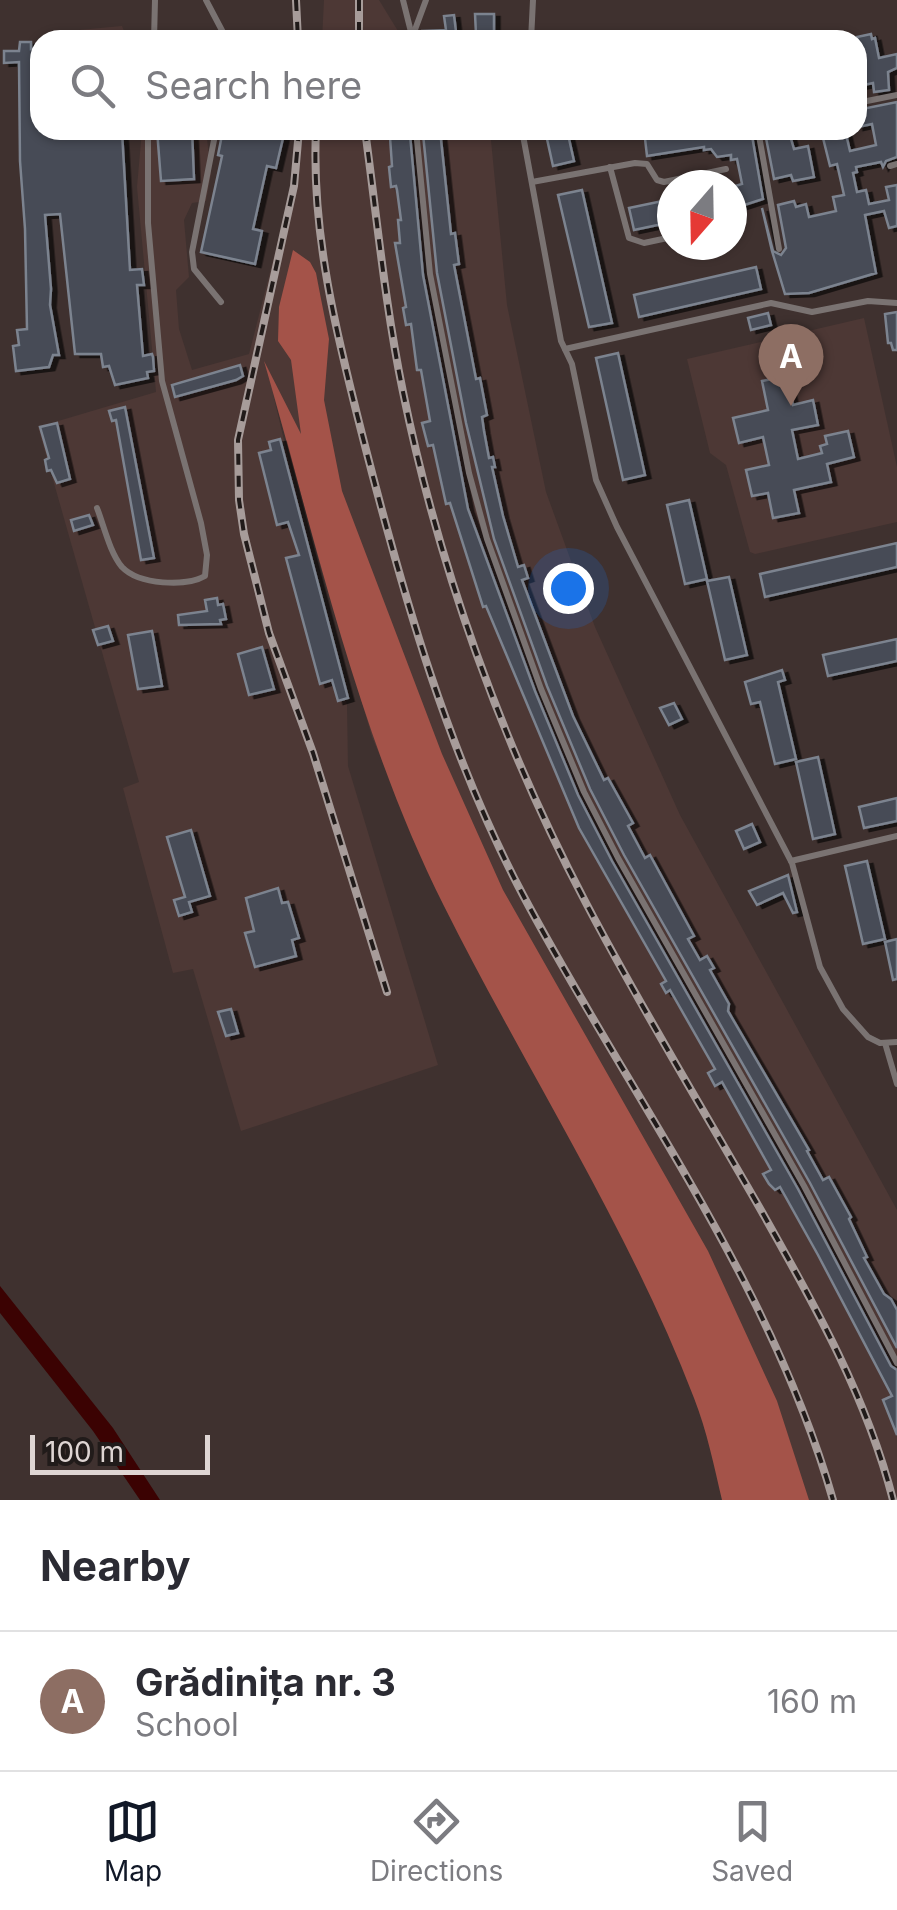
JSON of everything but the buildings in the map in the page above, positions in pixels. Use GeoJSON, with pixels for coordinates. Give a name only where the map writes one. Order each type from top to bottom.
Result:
{"type":"FeatureCollection","features":[{"type":"Feature","properties":{"kind":"lane"},"geometry":{"type":"LineString","coordinates":[[154,30],[155,0]]}},
{"type":"Feature","properties":{"kind":"lane"},"geometry":{"type":"LineString","coordinates":[[206,0],[222,30]]}},
{"type":"Feature","properties":{"kind":"lane"},"geometry":{"type":"LineString","coordinates":[[402,0],[411,30]]}},
{"type":"Feature","properties":{"kind":"lane"},"geometry":{"type":"LineString","coordinates":[[416,30],[426,0]]}},
{"type":"Feature","properties":{"kind":"lane"},"geometry":{"type":"LineString","coordinates":[[532,30],[533,0]]}},
{"type":"Feature","properties":{"kind":"lane"},"geometry":{"type":"LineString","coordinates":[[867,101],[897,95]]}},
{"type":"Feature","properties":{"kind":"lane"},"geometry":{"type":"LineString","coordinates":[[98,508],[122,566],[136,576],[187,582],[206,576],[201,522],[162,381],[148,223],[148,140]]}},
{"type":"Feature","properties":{"kind":"lane"},"geometry":{"type":"LineString","coordinates":[[214,140],[192,252],[194,269],[221,302]]}},
{"type":"Feature","properties":{"kind":"lane"},"geometry":{"type":"LineString","coordinates":[[417,140],[430,274],[469,473],[487,539],[541,689],[584,792],[618,858],[804,1186],[897,1364]]}},
{"type":"Feature","properties":{"kind":"lane"},"geometry":{"type":"LineString","coordinates":[[524,140],[545,267],[572,364],[596,480],[791,861],[820,967],[843,1009],[868,1037],[885,1043],[897,1042]]}},
{"type":"Feature","properties":{"kind":"lane"},"geometry":{"type":"LineString","coordinates":[[760,140],[779,249]]}},
{"type":"Feature","properties":{"kind":"lane"},"geometry":{"type":"LineString","coordinates":[[532,182],[642,162],[657,180],[664,182],[726,169]]}},
{"type":"Feature","properties":{"kind":"lane"},"geometry":{"type":"LineString","coordinates":[[610,167],[629,238],[644,243],[657,240]]}},
{"type":"Feature","properties":{"kind":"lane"},"geometry":{"type":"LineString","coordinates":[[565,349],[771,302],[812,312],[868,302],[897,302]]}},
{"type":"Feature","properties":{"kind":"lane"},"geometry":{"type":"LineString","coordinates":[[791,861],[897,836]]}},
{"type":"Feature","properties":{"kind":"lane"},"geometry":{"type":"LineString","coordinates":[[885,1043],[897,1084]]}},
{"type":"Feature","properties":{"kind":"shaded area"},"geometry":{"type":"Polygon","coordinates":[[[324,0],[379,0],[397,30],[322,30],[324,0]]]}},
{"type":"Feature","properties":{"kind":"shaded area"},"geometry":{"type":"Polygon","coordinates":[[[122,26],[124,30],[79,30],[122,26]]]}},
{"type":"Feature","properties":{"kind":"shaded area"},"geometry":{"type":"Polygon","coordinates":[[[141,140],[207,140],[211,174],[206,201],[192,203],[184,220],[189,277],[176,290],[179,329],[192,370],[249,354],[302,140],[491,140],[507,305],[546,492],[595,627],[680,815],[897,1210],[897,1500],[728,1500],[690,1385],[648,1283],[443,904],[372,737],[273,394],[347,705],[348,766],[438,1065],[241,1131],[193,969],[173,973],[123,788],[139,782],[38,427],[156,392],[137,187],[141,140]]]}},
{"type":"Feature","properties":{"kind":"shaded area"},"geometry":{"type":"Polygon","coordinates":[[[293,250],[310,262],[316,273],[329,339],[324,400],[342,491],[442,754],[503,890],[708,1251],[777,1401],[809,1500],[722,1500],[699,1410],[668,1334],[608,1210],[476,967],[414,841],[363,707],[264,361],[301,434],[291,360],[278,341],[279,307],[293,250]]]}},
{"type":"Feature","properties":{"kind":"shaded area"},"geometry":{"type":"Polygon","coordinates":[[[864,318],[897,467],[897,522],[750,552],[726,465],[710,453],[687,359],[864,318]]]}},
{"type":"Feature","properties":{"kind":"shaded area"},"geometry":{"type":"Polygon","coordinates":[[[0,1286],[113,1428],[160,1500],[140,1500],[93,1431],[0,1313],[0,1286]]]}},
{"type":"Feature","properties":{"kind":"railway"},"geometry":{"type":"LineString","coordinates":[[296,0],[298,30]]}},
{"type":"Feature","properties":{"kind":"railway"},"geometry":{"type":"LineString","coordinates":[[359,0],[359,30]]}},
{"type":"Feature","properties":{"kind":"railway"},"geometry":{"type":"LineString","coordinates":[[298,140],[294,186],[238,440],[239,500],[269,633],[313,753],[387,992]]}},
{"type":"Feature","properties":{"kind":"railway"},"geometry":{"type":"LineString","coordinates":[[316,140],[322,248],[336,326],[395,559],[451,731],[524,897],[736,1266],[806,1420],[833,1500]]}},
{"type":"Feature","properties":{"kind":"railway"},"geometry":{"type":"LineString","coordinates":[[366,140],[391,327],[418,458],[455,589],[501,718],[555,843],[586,903],[819,1316],[869,1424],[893,1500]]}},
{"type":"Feature","properties":{"kind":"place","name":"Grădinița nr. 3"},"geometry":{"type":"Point","coordinates":[791,406]}}]}
